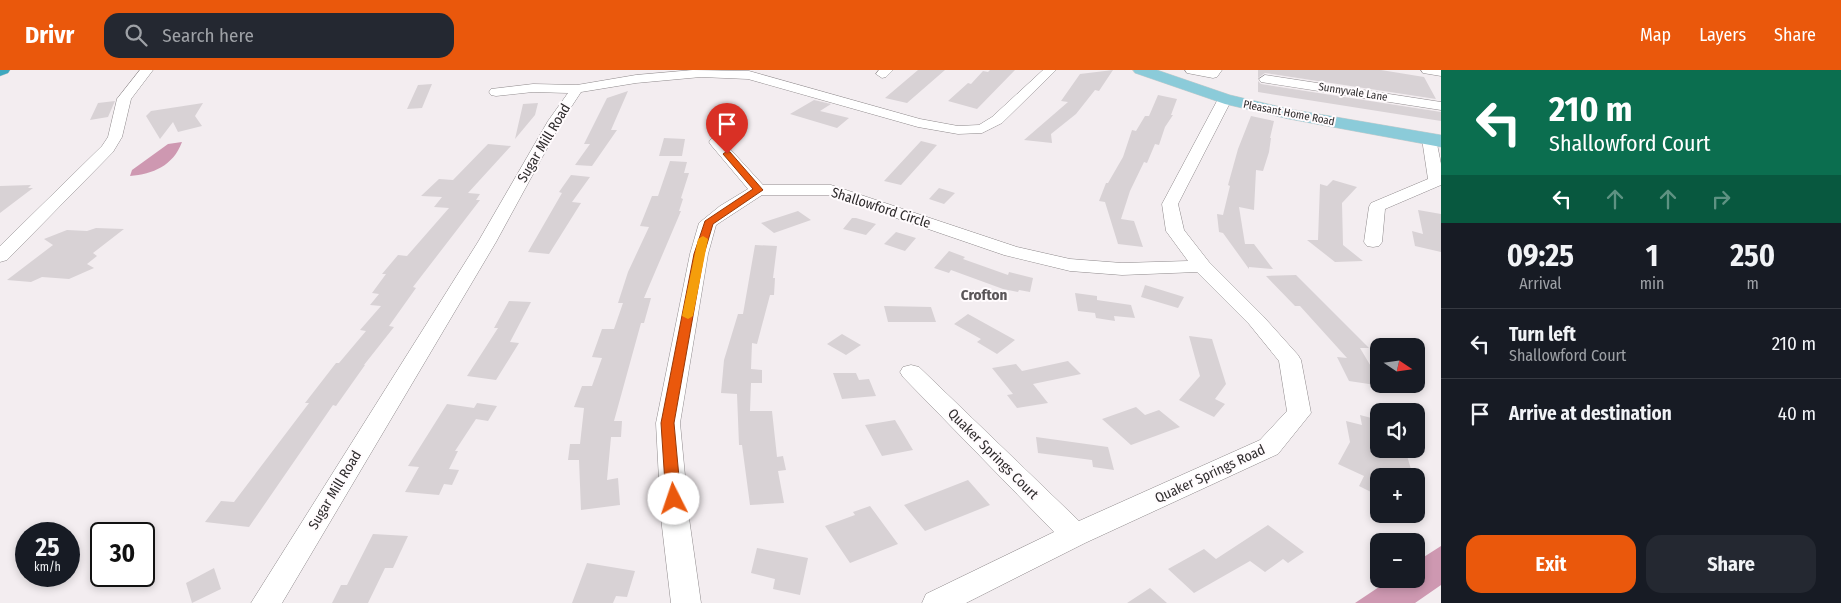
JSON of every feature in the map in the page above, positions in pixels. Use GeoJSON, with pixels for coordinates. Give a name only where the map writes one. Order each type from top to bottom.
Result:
{"type":"FeatureCollection","features":[{"type":"Feature","properties":{"kind":"main road","name":"Pleasant Home Road"},"geometry":{"type":"LineString","coordinates":[[1141,70],[1224,99],[1289,114],[1435,140]]}},
{"type":"Feature","properties":{"kind":"street"},"geometry":{"type":"LineString","coordinates":[[0,256],[8,241],[108,149],[115,137],[124,99],[147,70]]}},
{"type":"Feature","properties":{"kind":"street","name":"Sugar Mill Road"},"geometry":{"type":"LineString","coordinates":[[266,603],[488,242],[555,121],[577,89],[636,79],[701,73],[748,75],[918,123],[958,130],[982,129],[997,120],[1050,70]]}},
{"type":"Feature","properties":{"kind":"street"},"geometry":{"type":"LineString","coordinates":[[1192,70],[1213,74],[1216,70]]}},
{"type":"Feature","properties":{"kind":"street"},"geometry":{"type":"LineString","coordinates":[[1427,70],[1441,72]]}},
{"type":"Feature","properties":{"kind":"street","name":"Sunnyvale Lane"},"geometry":{"type":"LineString","coordinates":[[1264,79],[1441,106]]}},
{"type":"Feature","properties":{"kind":"street"},"geometry":{"type":"LineString","coordinates":[[496,92],[526,88],[577,89]]}},
{"type":"Feature","properties":{"kind":"street","name":"Quaker Springs Road"},"geometry":{"type":"LineString","coordinates":[[937,603],[1075,535],[1270,447],[1299,413],[1290,360],[1256,320],[1202,266],[1175,231],[1170,204],[1224,99]]}},
{"type":"Feature","properties":{"kind":"street"},"geometry":{"type":"LineString","coordinates":[[1372,242],[1377,207],[1389,199],[1422,189],[1436,181],[1435,140]]}},
{"type":"Feature","properties":{"kind":"street"},"geometry":{"type":"LineString","coordinates":[[686,603],[675,518],[668,423],[699,254],[708,223],[758,190],[716,142]]}},
{"type":"Feature","properties":{"kind":"street","name":"Shallowford Circle"},"geometry":{"type":"LineString","coordinates":[[758,190],[831,190],[1012,251],[1070,265],[1122,269],[1202,266]]}},
{"type":"Feature","properties":{"kind":"street","name":"Quaker Springs Court"},"geometry":{"type":"LineString","coordinates":[[911,372],[1075,535]]}},
{"type":"Feature","properties":{"kind":"shaded area"},"geometry":{"type":"Polygon","coordinates":[[[182,142],[168,163],[154,171],[130,176],[132,170],[168,144],[182,142]]]}},
{"type":"Feature","properties":{"kind":"shaded area"},"geometry":{"type":"Polygon","coordinates":[[[1441,546],[1441,585],[1415,603],[1355,603],[1378,588],[1425,588],[1425,556],[1441,546]]]}},
{"type":"Feature","properties":{"kind":"building"},"geometry":{"type":"Polygon","coordinates":[[[918,70],[945,70],[907,103],[885,98],[918,70]]]}},
{"type":"Feature","properties":{"kind":"building"},"geometry":{"type":"Polygon","coordinates":[[[990,70],[1015,70],[977,109],[948,101],[968,83],[971,84],[983,71],[988,72],[990,70]]]}},
{"type":"Feature","properties":{"kind":"building"},"geometry":{"type":"Polygon","coordinates":[[[1113,70],[1099,91],[1095,90],[1076,114],[1051,134],[1052,143],[1024,140],[1068,102],[1061,101],[1080,74],[1113,70]]]}},
{"type":"Feature","properties":{"kind":"building"},"geometry":{"type":"Polygon","coordinates":[[[1258,70],[1381,70],[1424,77],[1436,99],[1265,73],[1258,78],[1258,70]]]}},
{"type":"Feature","properties":{"kind":"building"},"geometry":{"type":"Polygon","coordinates":[[[1258,81],[1261,84],[1441,112],[1441,121],[1258,92],[1258,81]]]}},
{"type":"Feature","properties":{"kind":"building"},"geometry":{"type":"Polygon","coordinates":[[[432,84],[422,108],[407,109],[418,85],[432,84]]]}},
{"type":"Feature","properties":{"kind":"building"},"geometry":{"type":"Polygon","coordinates":[[[628,91],[611,130],[617,130],[592,166],[575,165],[590,144],[584,144],[607,98],[628,91]]]}},
{"type":"Feature","properties":{"kind":"building"},"geometry":{"type":"Polygon","coordinates":[[[1158,95],[1177,99],[1171,115],[1173,115],[1165,127],[1159,145],[1155,144],[1147,163],[1144,162],[1130,191],[1121,219],[1134,221],[1143,247],[1118,244],[1105,202],[1099,201],[1106,183],[1108,183],[1123,157],[1132,130],[1136,131],[1145,116],[1149,116],[1158,95]]]}},
{"type":"Feature","properties":{"kind":"building"},"geometry":{"type":"Polygon","coordinates":[[[814,100],[831,104],[820,111],[849,118],[837,128],[790,114],[814,100]]]}},
{"type":"Feature","properties":{"kind":"building"},"geometry":{"type":"Polygon","coordinates":[[[115,101],[108,117],[90,120],[98,103],[115,101]]]}},
{"type":"Feature","properties":{"kind":"building"},"geometry":{"type":"Polygon","coordinates":[[[203,103],[195,116],[202,126],[178,132],[173,122],[160,139],[146,116],[151,111],[203,103]]]}},
{"type":"Feature","properties":{"kind":"building"},"geometry":{"type":"Polygon","coordinates":[[[538,103],[535,115],[515,139],[523,104],[538,103]]]}},
{"type":"Feature","properties":{"kind":"building"},"geometry":{"type":"Polygon","coordinates":[[[1251,116],[1274,121],[1269,152],[1263,171],[1256,170],[1254,210],[1239,207],[1245,244],[1254,244],[1273,269],[1249,267],[1249,269],[1223,233],[1219,232],[1217,214],[1223,215],[1230,186],[1228,185],[1238,149],[1251,116]]]}},
{"type":"Feature","properties":{"kind":"building"},"geometry":{"type":"Polygon","coordinates":[[[664,138],[685,139],[682,156],[659,156],[664,138]]]}},
{"type":"Feature","properties":{"kind":"building"},"geometry":{"type":"Polygon","coordinates":[[[921,141],[937,145],[901,185],[884,181],[921,141]]]}},
{"type":"Feature","properties":{"kind":"building"},"geometry":{"type":"Polygon","coordinates":[[[488,144],[511,146],[468,193],[480,194],[476,200],[480,200],[413,287],[416,288],[389,326],[394,327],[364,365],[336,406],[333,405],[249,527],[205,522],[221,501],[234,502],[309,403],[305,403],[336,363],[339,363],[366,331],[360,330],[381,306],[370,305],[379,294],[372,293],[386,274],[382,274],[398,255],[407,256],[449,208],[434,207],[442,197],[421,196],[439,179],[453,180],[488,144]]]}},
{"type":"Feature","properties":{"kind":"building"},"geometry":{"type":"Polygon","coordinates":[[[670,161],[687,162],[684,173],[689,173],[681,198],[683,199],[679,211],[681,211],[644,298],[651,298],[644,323],[641,323],[614,421],[622,421],[621,437],[611,437],[607,480],[618,478],[620,505],[581,510],[579,460],[568,460],[570,444],[580,444],[584,408],[574,407],[582,386],[592,386],[602,358],[592,357],[602,329],[614,329],[623,303],[618,303],[628,272],[649,227],[640,226],[652,196],[658,196],[670,161]]]}},
{"type":"Feature","properties":{"kind":"building"},"geometry":{"type":"Polygon","coordinates":[[[571,175],[590,177],[572,202],[581,203],[549,254],[528,252],[562,193],[559,192],[571,175]]]}},
{"type":"Feature","properties":{"kind":"building"},"geometry":{"type":"Polygon","coordinates":[[[1333,180],[1357,187],[1342,203],[1343,245],[1363,261],[1335,262],[1307,240],[1318,240],[1320,184],[1327,186],[1333,180]]]}},
{"type":"Feature","properties":{"kind":"building"},"geometry":{"type":"Polygon","coordinates":[[[31,185],[28,188],[33,188],[0,213],[0,186],[31,185]]]}},
{"type":"Feature","properties":{"kind":"building"},"geometry":{"type":"Polygon","coordinates":[[[939,188],[955,193],[944,204],[929,199],[939,188]]]}},
{"type":"Feature","properties":{"kind":"building"},"geometry":{"type":"Polygon","coordinates":[[[1418,210],[1441,214],[1441,252],[1415,246],[1412,231],[1423,234],[1418,210]]]}},
{"type":"Feature","properties":{"kind":"building"},"geometry":{"type":"Polygon","coordinates":[[[798,211],[811,220],[774,233],[761,223],[798,211]]]}},
{"type":"Feature","properties":{"kind":"building"},"geometry":{"type":"Polygon","coordinates":[[[852,218],[876,224],[866,235],[843,229],[852,218]]]}},
{"type":"Feature","properties":{"kind":"building"},"geometry":{"type":"Polygon","coordinates":[[[96,228],[124,229],[93,253],[97,256],[87,264],[94,268],[69,279],[42,277],[31,282],[7,280],[53,245],[44,239],[67,230],[87,231],[96,228]]]}},
{"type":"Feature","properties":{"kind":"building"},"geometry":{"type":"Polygon","coordinates":[[[896,232],[916,238],[905,251],[884,244],[896,232]]]}},
{"type":"Feature","properties":{"kind":"building"},"geometry":{"type":"Polygon","coordinates":[[[755,245],[777,246],[773,278],[775,278],[774,295],[770,295],[757,344],[752,343],[751,369],[762,370],[762,383],[751,383],[750,411],[772,411],[777,457],[783,456],[786,470],[778,471],[784,503],[750,505],[742,445],[739,445],[737,394],[721,393],[724,360],[738,314],[743,314],[755,245]]]}},
{"type":"Feature","properties":{"kind":"building"},"geometry":{"type":"Polygon","coordinates":[[[949,251],[965,257],[963,259],[1008,275],[1009,272],[1033,278],[1030,292],[1003,289],[951,270],[949,273],[934,268],[949,251]]]}},
{"type":"Feature","properties":{"kind":"building"},"geometry":{"type":"Polygon","coordinates":[[[1296,275],[1369,348],[1360,348],[1370,365],[1370,384],[1349,381],[1337,357],[1347,358],[1300,306],[1295,306],[1266,276],[1296,275]]]}},
{"type":"Feature","properties":{"kind":"building"},"geometry":{"type":"Polygon","coordinates":[[[1145,285],[1184,297],[1178,308],[1141,297],[1145,285]]]}},
{"type":"Feature","properties":{"kind":"building"},"geometry":{"type":"Polygon","coordinates":[[[1075,293],[1097,296],[1097,300],[1131,305],[1135,318],[1114,316],[1115,321],[1096,318],[1095,313],[1078,311],[1075,293]]]}},
{"type":"Feature","properties":{"kind":"building"},"geometry":{"type":"Polygon","coordinates":[[[509,301],[531,302],[510,342],[519,343],[496,380],[467,376],[498,328],[494,328],[509,301]]]}},
{"type":"Feature","properties":{"kind":"building"},"geometry":{"type":"Polygon","coordinates":[[[884,306],[931,307],[936,322],[888,322],[884,306]]]}},
{"type":"Feature","properties":{"kind":"building"},"geometry":{"type":"Polygon","coordinates":[[[968,314],[1015,340],[997,354],[977,342],[981,339],[954,324],[968,314]]]}},
{"type":"Feature","properties":{"kind":"building"},"geometry":{"type":"Polygon","coordinates":[[[842,334],[861,345],[846,355],[827,344],[842,334]]]}},
{"type":"Feature","properties":{"kind":"building"},"geometry":{"type":"Polygon","coordinates":[[[1189,336],[1212,339],[1226,384],[1215,399],[1225,404],[1214,417],[1179,400],[1200,376],[1189,336]]]}},
{"type":"Feature","properties":{"kind":"building"},"geometry":{"type":"Polygon","coordinates":[[[1068,361],[1081,374],[1033,384],[1048,403],[1017,408],[1007,395],[1013,394],[992,368],[1016,364],[1022,371],[1068,361]]]}},
{"type":"Feature","properties":{"kind":"building"},"geometry":{"type":"Polygon","coordinates":[[[833,373],[856,373],[859,380],[869,379],[876,396],[842,399],[833,373]]]}},
{"type":"Feature","properties":{"kind":"building"},"geometry":{"type":"Polygon","coordinates":[[[477,403],[497,406],[488,421],[476,419],[455,451],[458,451],[449,469],[459,470],[452,485],[444,484],[439,495],[405,492],[419,467],[408,466],[447,404],[474,408],[477,403]]]}},
{"type":"Feature","properties":{"kind":"building"},"geometry":{"type":"Polygon","coordinates":[[[1136,407],[1145,415],[1159,410],[1180,427],[1131,445],[1102,419],[1136,407]]]}},
{"type":"Feature","properties":{"kind":"building"},"geometry":{"type":"Polygon","coordinates":[[[1360,415],[1370,418],[1370,458],[1408,458],[1411,468],[1370,468],[1370,492],[1359,486],[1364,476],[1338,464],[1350,442],[1346,421],[1362,425],[1360,415]]]}},
{"type":"Feature","properties":{"kind":"building"},"geometry":{"type":"Polygon","coordinates":[[[895,420],[913,450],[882,456],[865,425],[895,420]]]}},
{"type":"Feature","properties":{"kind":"building"},"geometry":{"type":"Polygon","coordinates":[[[1036,437],[1108,447],[1114,470],[1093,467],[1092,460],[1038,453],[1036,437]]]}},
{"type":"Feature","properties":{"kind":"building"},"geometry":{"type":"Polygon","coordinates":[[[968,480],[990,505],[925,531],[904,505],[968,480]]]}},
{"type":"Feature","properties":{"kind":"building"},"geometry":{"type":"Polygon","coordinates":[[[870,506],[898,544],[850,563],[825,526],[855,515],[853,512],[870,506]]]}},
{"type":"Feature","properties":{"kind":"building"},"geometry":{"type":"Polygon","coordinates":[[[1268,525],[1304,552],[1288,563],[1283,559],[1265,572],[1250,561],[1194,593],[1168,569],[1204,549],[1216,559],[1268,525]]]}},
{"type":"Feature","properties":{"kind":"building"},"geometry":{"type":"Polygon","coordinates":[[[373,534],[408,536],[393,568],[385,568],[368,603],[332,603],[341,585],[347,585],[373,534]]]}},
{"type":"Feature","properties":{"kind":"building"},"geometry":{"type":"Polygon","coordinates":[[[757,548],[808,558],[800,595],[773,589],[775,579],[751,573],[757,548]]]}},
{"type":"Feature","properties":{"kind":"building"},"geometry":{"type":"Polygon","coordinates":[[[587,563],[635,571],[627,597],[616,596],[613,603],[572,603],[587,563]]]}},
{"type":"Feature","properties":{"kind":"building"},"geometry":{"type":"Polygon","coordinates":[[[214,568],[221,589],[192,603],[186,583],[214,568]]]}},
{"type":"Feature","properties":{"kind":"building"},"geometry":{"type":"Polygon","coordinates":[[[1150,588],[1167,603],[1127,603],[1150,588]]]}},
{"type":"Feature","properties":{"kind":"slow traffic"},"geometry":{"type":"LineString","coordinates":[[688,316],[703,239]]}},
{"type":"Feature","properties":{"kind":"district","name":"Crofton"},"geometry":{"type":"Point","coordinates":[984,295]}},
{"type":"Feature","properties":{"kind":"route"},"geometry":{"type":"LineString","coordinates":[[674,499],[668,423],[699,254],[708,223],[758,190],[727,154]]}}]}
